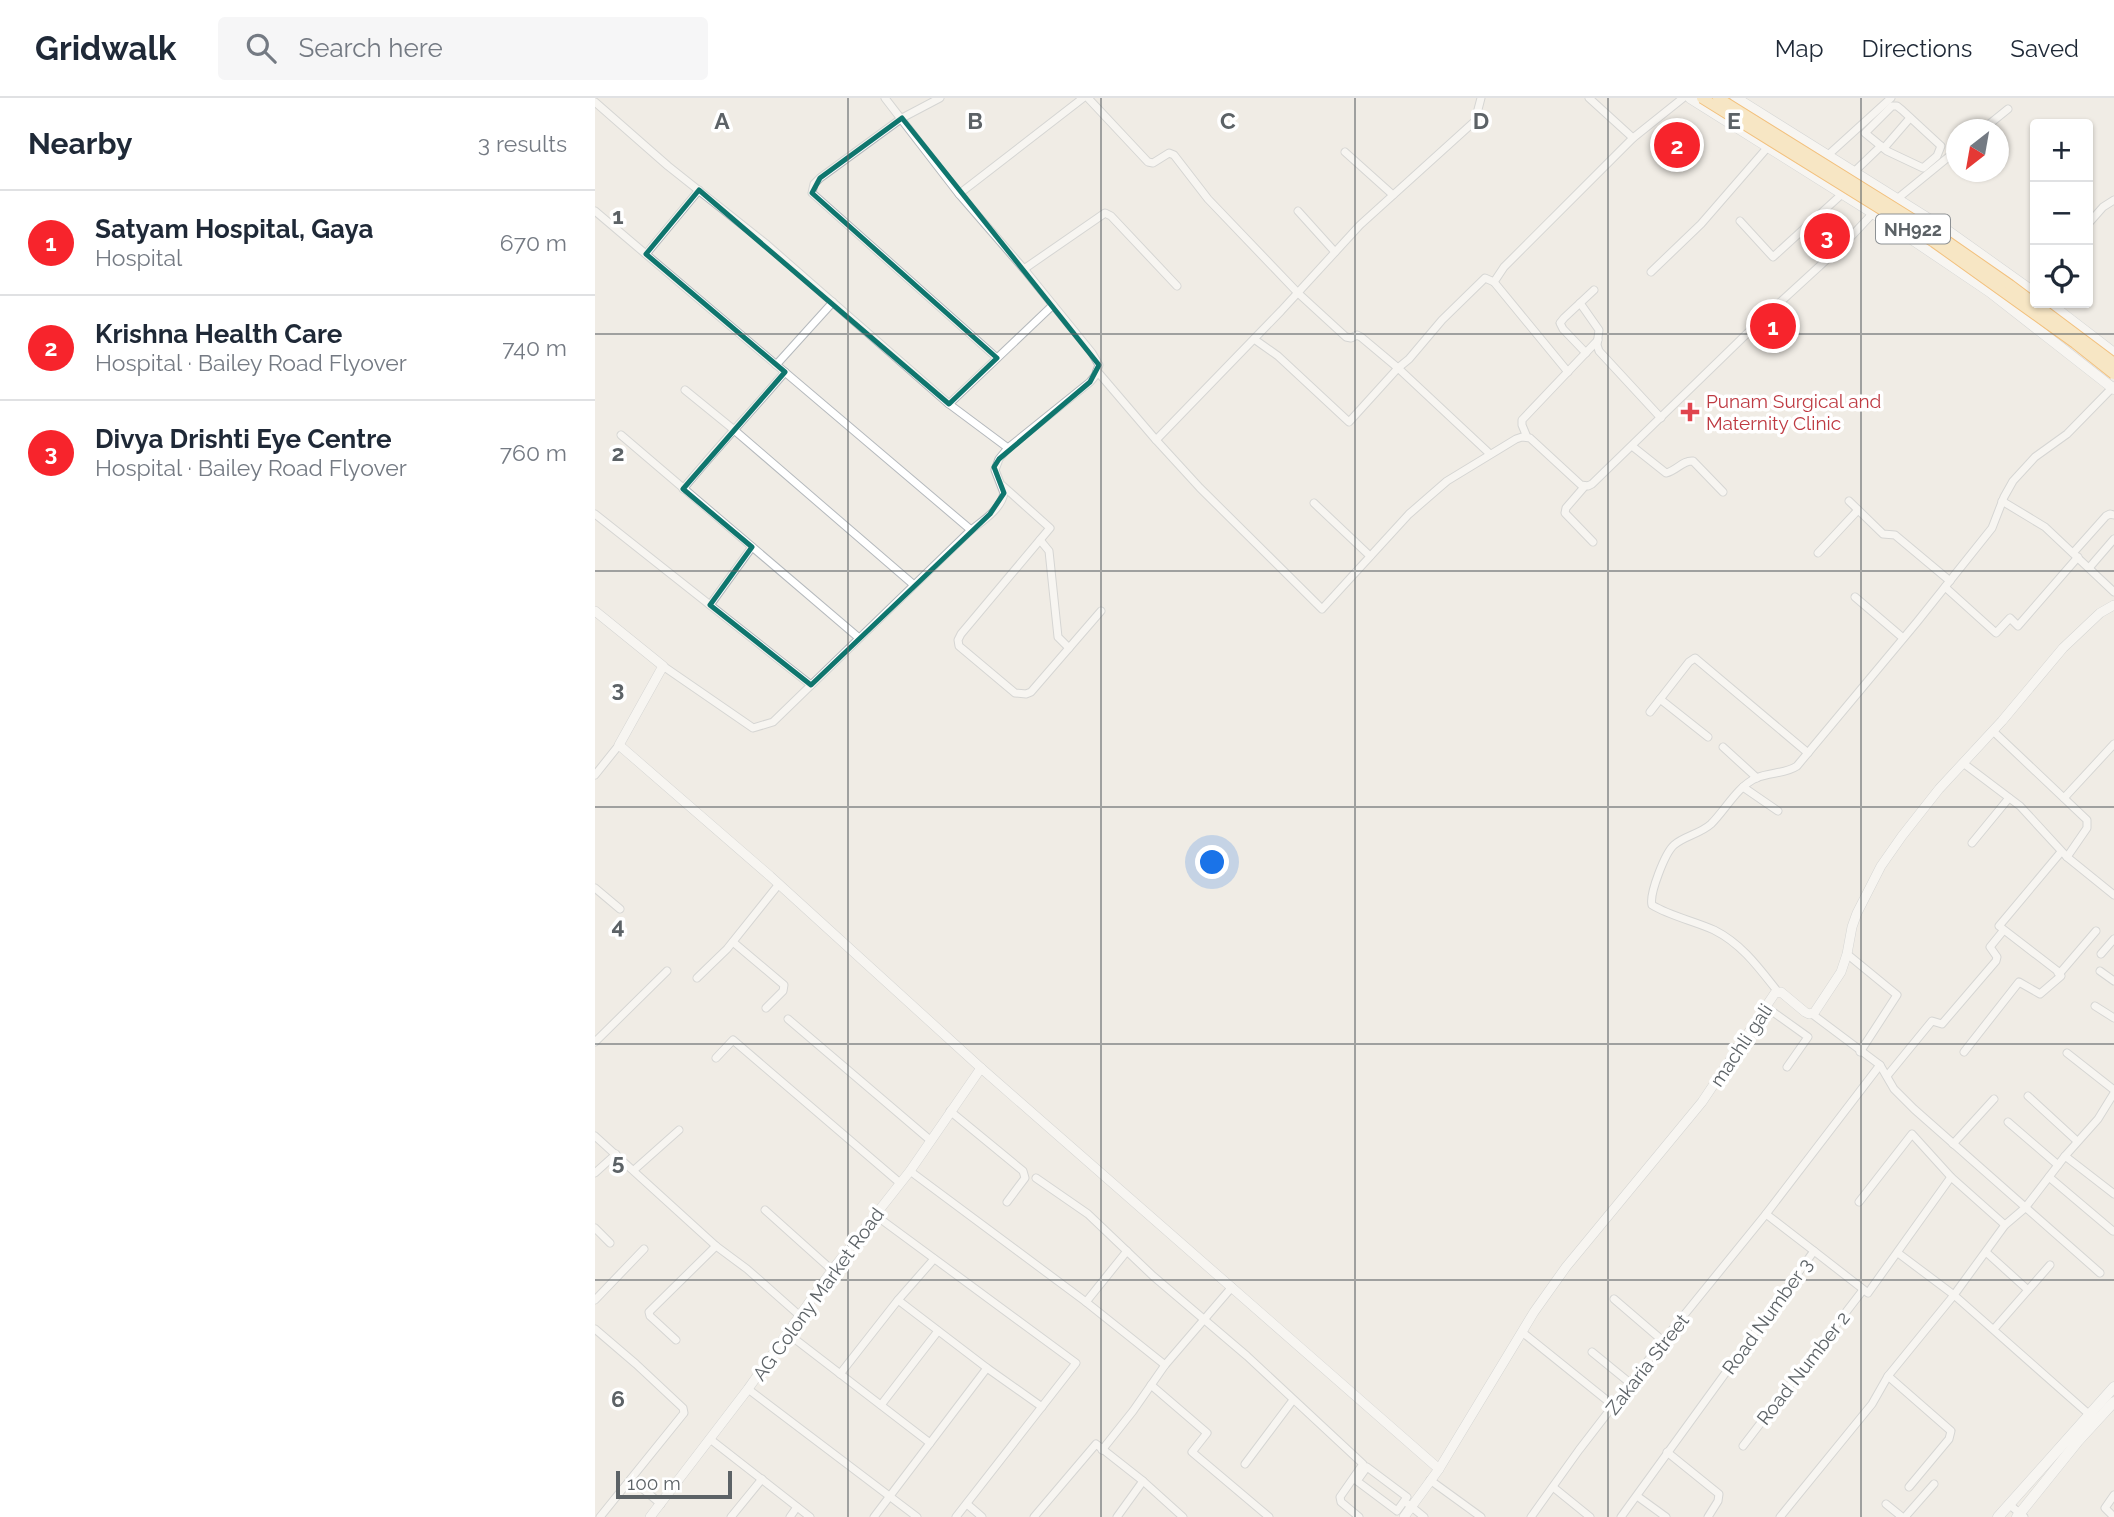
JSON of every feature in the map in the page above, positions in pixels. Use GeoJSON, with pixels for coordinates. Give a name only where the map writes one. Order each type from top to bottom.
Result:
{"type":"FeatureCollection","features":[{"type":"Feature","properties":{"kind":"highway","name":"NH922"},"geometry":{"type":"LineString","coordinates":[[1702,98],[1934,242],[2114,373]]}},
{"type":"Feature","properties":{"kind":"highway","name":"NH922"},"geometry":{"type":"LineString","coordinates":[[1718,98],[1938,235],[2020,292],[2114,363]]}},
{"type":"Feature","properties":{"kind":"main road"},"geometry":{"type":"LineString","coordinates":[[1690,98],[1990,292],[2114,388]]}},
{"type":"Feature","properties":{"kind":"main road"},"geometry":{"type":"LineString","coordinates":[[1736,98],[1855,171],[2030,287]]}},
{"type":"Feature","properties":{"kind":"main road"},"geometry":{"type":"LineString","coordinates":[[1819,180],[1831,158]]}},
{"type":"Feature","properties":{"kind":"main road"},"geometry":{"type":"LineString","coordinates":[[1915,242],[1930,220]]}},
{"type":"Feature","properties":{"kind":"main road"},"geometry":{"type":"LineString","coordinates":[[2056,308],[2114,353]]}},
{"type":"Feature","properties":{"kind":"main road"},"geometry":{"type":"LineString","coordinates":[[2020,1516],[2114,1387]]}},
{"type":"Feature","properties":{"kind":"main road"},"geometry":{"type":"LineString","coordinates":[[1998,1517],[2093,1417],[2114,1402]]}},
{"type":"Feature","properties":{"kind":"street"},"geometry":{"type":"LineString","coordinates":[[595,611],[663,666],[753,728],[773,722],[1000,503],[1004,492],[995,465],[1008,448],[1090,382],[1097,371],[1097,362],[1053,305],[959,194],[886,98]]}},
{"type":"Feature","properties":{"kind":"street"},"geometry":{"type":"LineString","coordinates":[[940,98],[902,118],[820,178],[814,184],[812,193],[997,358]]}},
{"type":"Feature","properties":{"kind":"street"},"geometry":{"type":"LineString","coordinates":[[959,194],[1085,98],[1148,162],[1153,163],[1170,153],[1174,155],[1208,199],[1298,293],[1346,337],[1360,336],[1490,454]]}},
{"type":"Feature","properties":{"kind":"street"},"geometry":{"type":"LineString","coordinates":[[1156,440],[1360,225],[1475,121],[1481,98]]}},
{"type":"Feature","properties":{"kind":"street"},"geometry":{"type":"LineString","coordinates":[[1589,98],[1633,138]]}},
{"type":"Feature","properties":{"kind":"street"},"geometry":{"type":"LineString","coordinates":[[1494,282],[1504,267],[1633,138],[1683,98]]}},
{"type":"Feature","properties":{"kind":"street"},"geometry":{"type":"LineString","coordinates":[[1831,158],[1891,98]]}},
{"type":"Feature","properties":{"kind":"street"},"geometry":{"type":"LineString","coordinates":[[595,102],[668,166],[765,243],[949,404],[1008,448]]}},
{"type":"Feature","properties":{"kind":"street"},"geometry":{"type":"LineString","coordinates":[[1892,106],[1897,106],[1910,118],[1941,146],[1937,156],[1923,168],[1883,147],[1864,133],[1892,106]]}},
{"type":"Feature","properties":{"kind":"street"},"geometry":{"type":"LineString","coordinates":[[1995,119],[2008,108]]}},
{"type":"Feature","properties":{"kind":"street"},"geometry":{"type":"LineString","coordinates":[[1855,171],[1883,147],[1910,118]]}},
{"type":"Feature","properties":{"kind":"street"},"geometry":{"type":"LineString","coordinates":[[1651,272],[1701,224],[1767,148]]}},
{"type":"Feature","properties":{"kind":"street"},"geometry":{"type":"LineString","coordinates":[[1345,152],[1393,195]]}},
{"type":"Feature","properties":{"kind":"street"},"geometry":{"type":"LineString","coordinates":[[1897,199],[1946,159]]}},
{"type":"Feature","properties":{"kind":"street"},"geometry":{"type":"LineString","coordinates":[[646,254],[699,190]]}},
{"type":"Feature","properties":{"kind":"street"},"geometry":{"type":"LineString","coordinates":[[1740,221],[1773,257],[1842,194]]}},
{"type":"Feature","properties":{"kind":"street"},"geometry":{"type":"LineString","coordinates":[[2093,218],[2103,206],[2114,200]]}},
{"type":"Feature","properties":{"kind":"street"},"geometry":{"type":"LineString","coordinates":[[595,211],[971,530]]}},
{"type":"Feature","properties":{"kind":"street"},"geometry":{"type":"LineString","coordinates":[[1298,211],[1335,252]]}},
{"type":"Feature","properties":{"kind":"street"},"geometry":{"type":"LineString","coordinates":[[1024,269],[1105,213],[1111,216],[1178,286]]}},
{"type":"Feature","properties":{"kind":"street"},"geometry":{"type":"LineString","coordinates":[[1593,542],[1565,513],[1566,508],[1585,486],[1593,484],[1873,214]]}},
{"type":"Feature","properties":{"kind":"street"},"geometry":{"type":"LineString","coordinates":[[1254,339],[1278,356],[1349,422],[1451,310],[1486,278],[1494,282],[1568,372]]}},
{"type":"Feature","properties":{"kind":"street"},"geometry":{"type":"LineString","coordinates":[[1586,353],[1560,323],[1594,290]]}},
{"type":"Feature","properties":{"kind":"street"},"geometry":{"type":"LineString","coordinates":[[2017,313],[2030,295]]}},
{"type":"Feature","properties":{"kind":"street"},"geometry":{"type":"LineString","coordinates":[[776,365],[833,302]]}},
{"type":"Feature","properties":{"kind":"street"},"geometry":{"type":"LineString","coordinates":[[1580,303],[1598,326],[1599,351],[1661,418]]}},
{"type":"Feature","properties":{"kind":"street"},"geometry":{"type":"LineString","coordinates":[[949,404],[1053,305]]}},
{"type":"Feature","properties":{"kind":"street"},"geometry":{"type":"LineString","coordinates":[[1585,486],[1527,437],[1522,421],[1598,340]]}},
{"type":"Feature","properties":{"kind":"street"},"geometry":{"type":"LineString","coordinates":[[1097,371],[1200,488],[1322,609],[1409,514],[1447,481],[1516,439],[1527,437]]}},
{"type":"Feature","properties":{"kind":"street"},"geometry":{"type":"LineString","coordinates":[[683,489],[785,372]]}},
{"type":"Feature","properties":{"kind":"street"},"geometry":{"type":"LineString","coordinates":[[1778,992],[1748,955],[1731,940],[1716,931],[1654,907],[1650,902],[1672,847],[1711,824],[1743,787],[1757,778],[1792,770],[1992,528],[2013,481],[2027,465],[2067,434],[2114,388]]}},
{"type":"Feature","properties":{"kind":"street"},"geometry":{"type":"LineString","coordinates":[[685,390],[914,585]]}},
{"type":"Feature","properties":{"kind":"street"},"geometry":{"type":"LineString","coordinates":[[621,435],[859,638]]}},
{"type":"Feature","properties":{"kind":"street"},"geometry":{"type":"LineString","coordinates":[[1632,446],[1666,473],[1689,460],[1693,461],[1723,492]]}},
{"type":"Feature","properties":{"kind":"street"},"geometry":{"type":"LineString","coordinates":[[1002,486],[1050,528],[961,635],[958,643],[962,649],[1015,693],[1031,692],[1101,611]]}},
{"type":"Feature","properties":{"kind":"street"},"geometry":{"type":"LineString","coordinates":[[1849,501],[1883,534],[1895,535],[1996,633],[2010,618],[2018,626],[2106,516],[2114,515]]}},
{"type":"Feature","properties":{"kind":"street"},"geometry":{"type":"LineString","coordinates":[[2002,501],[2045,527],[2114,592]]}},
{"type":"Feature","properties":{"kind":"street"},"geometry":{"type":"LineString","coordinates":[[1314,503],[1370,556]]}},
{"type":"Feature","properties":{"kind":"street"},"geometry":{"type":"LineString","coordinates":[[1818,553],[1858,510]]}},
{"type":"Feature","properties":{"kind":"street"},"geometry":{"type":"LineString","coordinates":[[595,514],[811,685]]}},
{"type":"Feature","properties":{"kind":"street"},"geometry":{"type":"LineString","coordinates":[[2089,568],[2114,538]]}},
{"type":"Feature","properties":{"kind":"street"},"geometry":{"type":"LineString","coordinates":[[1039,540],[1049,551],[1058,637],[1069,648]]}},
{"type":"Feature","properties":{"kind":"street"},"geometry":{"type":"LineString","coordinates":[[710,605],[752,547]]}},
{"type":"Feature","properties":{"kind":"street"},"geometry":{"type":"LineString","coordinates":[[1855,597],[1903,638]]}},
{"type":"Feature","properties":{"kind":"street"},"geometry":{"type":"LineString","coordinates":[[2100,1273],[1903,1098],[1894,1089],[1880,1065],[1812,1014],[1841,972],[1857,913],[1881,866],[1902,836],[2063,648],[2100,613],[2114,605]]}},
{"type":"Feature","properties":{"kind":"street"},"geometry":{"type":"LineString","coordinates":[[1650,712],[1695,658],[1808,753]]}},
{"type":"Feature","properties":{"kind":"street"},"geometry":{"type":"LineString","coordinates":[[595,775],[619,745],[663,666]]}},
{"type":"Feature","properties":{"kind":"street"},"geometry":{"type":"LineString","coordinates":[[1660,699],[1708,737]]}},
{"type":"Feature","properties":{"kind":"street"},"geometry":{"type":"LineString","coordinates":[[1964,1052],[2019,982],[2040,994],[2061,975],[1999,926],[2088,825],[2087,820],[1993,731]]}},
{"type":"Feature","properties":{"kind":"street"},"geometry":{"type":"LineString","coordinates":[[2064,798],[2114,744]]}},
{"type":"Feature","properties":{"kind":"street"},"geometry":{"type":"LineString","coordinates":[[619,745],[779,884],[981,1068],[1439,1469]]}},
{"type":"Feature","properties":{"kind":"street"},"geometry":{"type":"LineString","coordinates":[[1723,747],[1757,778]]}},
{"type":"Feature","properties":{"kind":"street"},"geometry":{"type":"LineString","coordinates":[[1962,763],[2020,806],[2064,854],[2114,895]]}},
{"type":"Feature","properties":{"kind":"street"},"geometry":{"type":"LineString","coordinates":[[1743,787],[1778,811]]}},
{"type":"Feature","properties":{"kind":"street"},"geometry":{"type":"LineString","coordinates":[[1972,843],[2009,798]]}},
{"type":"Feature","properties":{"kind":"street"},"geometry":{"type":"LineString","coordinates":[[697,978],[733,942],[779,884]]}},
{"type":"Feature","properties":{"kind":"street"},"geometry":{"type":"LineString","coordinates":[[595,888],[620,909]]}},
{"type":"Feature","properties":{"kind":"street"},"geometry":{"type":"LineString","coordinates":[[1887,1076],[1932,1021],[1942,1024],[1996,961],[1997,957],[1990,947],[2003,931]]}},
{"type":"Feature","properties":{"kind":"street"},"geometry":{"type":"LineString","coordinates":[[2057,972],[2063,972],[2096,931]]}},
{"type":"Feature","properties":{"kind":"street"},"geometry":{"type":"LineString","coordinates":[[2101,954],[2114,939]]}},
{"type":"Feature","properties":{"kind":"street"},"geometry":{"type":"LineString","coordinates":[[733,942],[784,985],[783,990],[767,1008]]}},
{"type":"Feature","properties":{"kind":"street"},"geometry":{"type":"LineString","coordinates":[[1847,954],[1897,995],[1860,1052]]}},
{"type":"Feature","properties":{"kind":"street"},"geometry":{"type":"LineString","coordinates":[[595,1042],[667,971]]}},
{"type":"Feature","properties":{"kind":"street"},"geometry":{"type":"LineString","coordinates":[[2100,971],[2114,981]]}},
{"type":"Feature","properties":{"kind":"street","name":"machli gali"},"geometry":{"type":"LineString","coordinates":[[1404,1517],[1407,1504],[1439,1469],[1522,1332],[1566,1267],[1702,1102],[1778,992],[1805,1012],[1812,1014]]}},
{"type":"Feature","properties":{"kind":"street"},"geometry":{"type":"LineString","coordinates":[[2095,1006],[2114,1018]]}},
{"type":"Feature","properties":{"kind":"street"},"geometry":{"type":"LineString","coordinates":[[1766,1007],[1808,1037],[1787,1067]]}},
{"type":"Feature","properties":{"kind":"street"},"geometry":{"type":"LineString","coordinates":[[788,1019],[930,1140]]}},
{"type":"Feature","properties":{"kind":"street"},"geometry":{"type":"LineString","coordinates":[[716,1058],[733,1040],[900,1183]]}},
{"type":"Feature","properties":{"kind":"street"},"geometry":{"type":"LineString","coordinates":[[1780,1517],[1871,1404],[1888,1376],[1954,1295],[2005,1225],[2025,1208],[2077,1141],[2098,1119],[2114,1091],[2067,1053]]}},
{"type":"Feature","properties":{"kind":"street","name":"Zakaria Street"},"geometry":{"type":"LineString","coordinates":[[1531,1517],[1630,1383],[1766,1214],[1880,1065]]}},
{"type":"Feature","properties":{"kind":"street","name":"AG Colony Market Road"},"geometry":{"type":"LineString","coordinates":[[650,1517],[748,1389],[832,1270],[910,1171],[981,1068]]}},
{"type":"Feature","properties":{"kind":"street"},"geometry":{"type":"LineString","coordinates":[[2028,1096],[2077,1141]]}},
{"type":"Feature","properties":{"kind":"street"},"geometry":{"type":"LineString","coordinates":[[1953,1144],[1994,1099]]}},
{"type":"Feature","properties":{"kind":"street"},"geometry":{"type":"LineString","coordinates":[[950,1111],[1023,1171],[1025,1178],[1007,1202]]}},
{"type":"Feature","properties":{"kind":"street"},"geometry":{"type":"LineString","coordinates":[[2008,1122],[2058,1165]]}},
{"type":"Feature","properties":{"kind":"street"},"geometry":{"type":"LineString","coordinates":[[634,1170],[679,1130]]}},
{"type":"Feature","properties":{"kind":"street"},"geometry":{"type":"LineString","coordinates":[[1859,1202],[1910,1135],[1915,1136],[1951,1177],[2005,1225]]}},
{"type":"Feature","properties":{"kind":"street"},"geometry":{"type":"LineString","coordinates":[[595,1136],[716,1246],[747,1269],[799,1315]]}},
{"type":"Feature","properties":{"kind":"street"},"geometry":{"type":"LineString","coordinates":[[595,1173],[616,1154]]}},
{"type":"Feature","properties":{"kind":"street"},"geometry":{"type":"LineString","coordinates":[[2065,1156],[2114,1194]]}},
{"type":"Feature","properties":{"kind":"street"},"geometry":{"type":"LineString","coordinates":[[910,1171],[1086,1302],[1165,1365]]}},
{"type":"Feature","properties":{"kind":"street"},"geometry":{"type":"LineString","coordinates":[[1863,1290],[1868,1293],[1951,1177]]}},
{"type":"Feature","properties":{"kind":"street"},"geometry":{"type":"LineString","coordinates":[[2049,1177],[2113,1231]]}},
{"type":"Feature","properties":{"kind":"street"},"geometry":{"type":"LineString","coordinates":[[1037,1178],[1088,1214],[1363,1464],[1357,1480],[1396,1511],[1407,1504]]}},
{"type":"Feature","properties":{"kind":"street"},"geometry":{"type":"LineString","coordinates":[[765,1210],[832,1270]]}},
{"type":"Feature","properties":{"kind":"street"},"geometry":{"type":"LineString","coordinates":[[1766,1214],[1814,1251]]}},
{"type":"Feature","properties":{"kind":"street"},"geometry":{"type":"LineString","coordinates":[[875,1215],[1076,1363],[956,1517]]}},
{"type":"Feature","properties":{"kind":"street"},"geometry":{"type":"LineString","coordinates":[[595,1228],[610,1243]]}},
{"type":"Feature","properties":{"kind":"street"},"geometry":{"type":"LineString","coordinates":[[676,1340],[649,1312],[716,1246]]}},
{"type":"Feature","properties":{"kind":"street"},"geometry":{"type":"LineString","coordinates":[[595,1300],[644,1249]]}},
{"type":"Feature","properties":{"kind":"street"},"geometry":{"type":"LineString","coordinates":[[1086,1302],[1127,1251]]}},
{"type":"Feature","properties":{"kind":"street","name":"Road Number 3"},"geometry":{"type":"LineString","coordinates":[[1621,1517],[1814,1251],[1863,1290]]}},
{"type":"Feature","properties":{"kind":"street"},"geometry":{"type":"LineString","coordinates":[[1986,1252],[2028,1290]]}},
{"type":"Feature","properties":{"kind":"street"},"geometry":{"type":"LineString","coordinates":[[1898,1253],[1954,1295],[2093,1417]]}},
{"type":"Feature","properties":{"kind":"street"},"geometry":{"type":"LineString","coordinates":[[841,1374],[898,1300],[934,1259]]}},
{"type":"Feature","properties":{"kind":"street"},"geometry":{"type":"LineString","coordinates":[[1994,1329],[2050,1265]]}},
{"type":"Feature","properties":{"kind":"street"},"geometry":{"type":"LineString","coordinates":[[1102,1450],[1165,1365],[1232,1287]]}},
{"type":"Feature","properties":{"kind":"street","name":"Road Number 2"},"geometry":{"type":"LineString","coordinates":[[1743,1446],[1863,1290]]}},
{"type":"Feature","properties":{"kind":"street"},"geometry":{"type":"LineString","coordinates":[[1614,1299],[1663,1341]]}},
{"type":"Feature","properties":{"kind":"street"},"geometry":{"type":"LineString","coordinates":[[898,1300],[1042,1407]]}},
{"type":"Feature","properties":{"kind":"street"},"geometry":{"type":"LineString","coordinates":[[595,1329],[683,1408],[684,1413],[600,1517]]}},
{"type":"Feature","properties":{"kind":"street"},"geometry":{"type":"LineString","coordinates":[[881,1405],[938,1331]]}},
{"type":"Feature","properties":{"kind":"street"},"geometry":{"type":"LineString","coordinates":[[1522,1332],[1614,1406]]}},
{"type":"Feature","properties":{"kind":"street"},"geometry":{"type":"LineString","coordinates":[[787,1333],[930,1443]]}},
{"type":"Feature","properties":{"kind":"street"},"geometry":{"type":"LineString","coordinates":[[1593,1352],[1630,1383]]}},
{"type":"Feature","properties":{"kind":"street"},"geometry":{"type":"LineString","coordinates":[[874,1517],[987,1368]]}},
{"type":"Feature","properties":{"kind":"street"},"geometry":{"type":"LineString","coordinates":[[1888,1376],[1951,1431],[1949,1439],[1909,1488]]}},
{"type":"Feature","properties":{"kind":"street"},"geometry":{"type":"LineString","coordinates":[[1151,1385],[1207,1433],[1192,1452],[1269,1517]]}},
{"type":"Feature","properties":{"kind":"street"},"geometry":{"type":"LineString","coordinates":[[748,1389],[917,1517]]}},
{"type":"Feature","properties":{"kind":"street"},"geometry":{"type":"LineString","coordinates":[[1245,1464],[1293,1400]]}},
{"type":"Feature","properties":{"kind":"street"},"geometry":{"type":"LineString","coordinates":[[709,1439],[810,1517]]}},
{"type":"Feature","properties":{"kind":"street"},"geometry":{"type":"LineString","coordinates":[[1034,1517],[1095,1444],[1183,1517]]}},
{"type":"Feature","properties":{"kind":"street"},"geometry":{"type":"LineString","coordinates":[[1667,1452],[1719,1494],[1719,1501],[1708,1517]]}},
{"type":"Feature","properties":{"kind":"street"},"geometry":{"type":"LineString","coordinates":[[1359,1517],[1344,1505],[1340,1497],[1343,1490],[1367,1467],[1407,1497],[1407,1504]]}},
{"type":"Feature","properties":{"kind":"street"},"geometry":{"type":"LineString","coordinates":[[631,1479],[661,1504]]}},
{"type":"Feature","properties":{"kind":"street"},"geometry":{"type":"LineString","coordinates":[[731,1517],[762,1479]]}},
{"type":"Feature","properties":{"kind":"street"},"geometry":{"type":"LineString","coordinates":[[1430,1480],[1481,1517]]}},
{"type":"Feature","properties":{"kind":"street"},"geometry":{"type":"LineString","coordinates":[[1117,1517],[1143,1482]]}},
{"type":"Feature","properties":{"kind":"street"},"geometry":{"type":"LineString","coordinates":[[1887,1504],[1904,1517],[1934,1484]]}},
{"type":"Feature","properties":{"kind":"street"},"geometry":{"type":"LineString","coordinates":[[1553,1487],[1590,1517]]}},
{"type":"Feature","properties":{"kind":"street"},"geometry":{"type":"LineString","coordinates":[[2114,1495],[2105,1508],[2114,1517]]}},
{"type":"Feature","properties":{"kind":"street"},"geometry":{"type":"LineString","coordinates":[[1637,1496],[1665,1517]]}},
{"type":"Feature","properties":{"kind":"street"},"geometry":{"type":"LineString","coordinates":[[967,1504],[982,1517]]}},
{"type":"Feature","properties":{"kind":"street"},"geometry":{"type":"LineString","coordinates":[[1407,1504],[1424,1517]]}},
{"type":"Feature","properties":{"kind":"street"},"geometry":{"type":"LineString","coordinates":[[2010,1505],[2020,1516]]}},
{"type":"Feature","properties":{"kind":"street"},"geometry":{"type":"LineString","coordinates":[[789,1517],[797,1507]]}},
{"type":"Feature","properties":{"kind":"highlighted area"},"geometry":{"type":"Polygon","coordinates":[[[902,118],[1099,365],[1090,382],[999,459],[994,467],[1004,493],[990,514],[811,685],[710,605],[752,547],[683,489],[785,372],[646,254],[699,190],[949,404],[997,358],[812,193],[820,178],[902,118]]]}},
{"type":"Feature","properties":{"kind":"place","name":"Krishna Health Care"},"geometry":{"type":"Point","coordinates":[1677,145]}},
{"type":"Feature","properties":{"kind":"place","name":"Divya Drishti Eye Centre"},"geometry":{"type":"Point","coordinates":[1827,236]}},
{"type":"Feature","properties":{"kind":"place","name":"Satyam Hospital, Gaya"},"geometry":{"type":"Point","coordinates":[1773,326]}},
{"type":"Feature","properties":{"kind":"place","name":"Punam Surgical and Maternity Clinic"},"geometry":{"type":"Point","coordinates":[1690,412]}}]}
